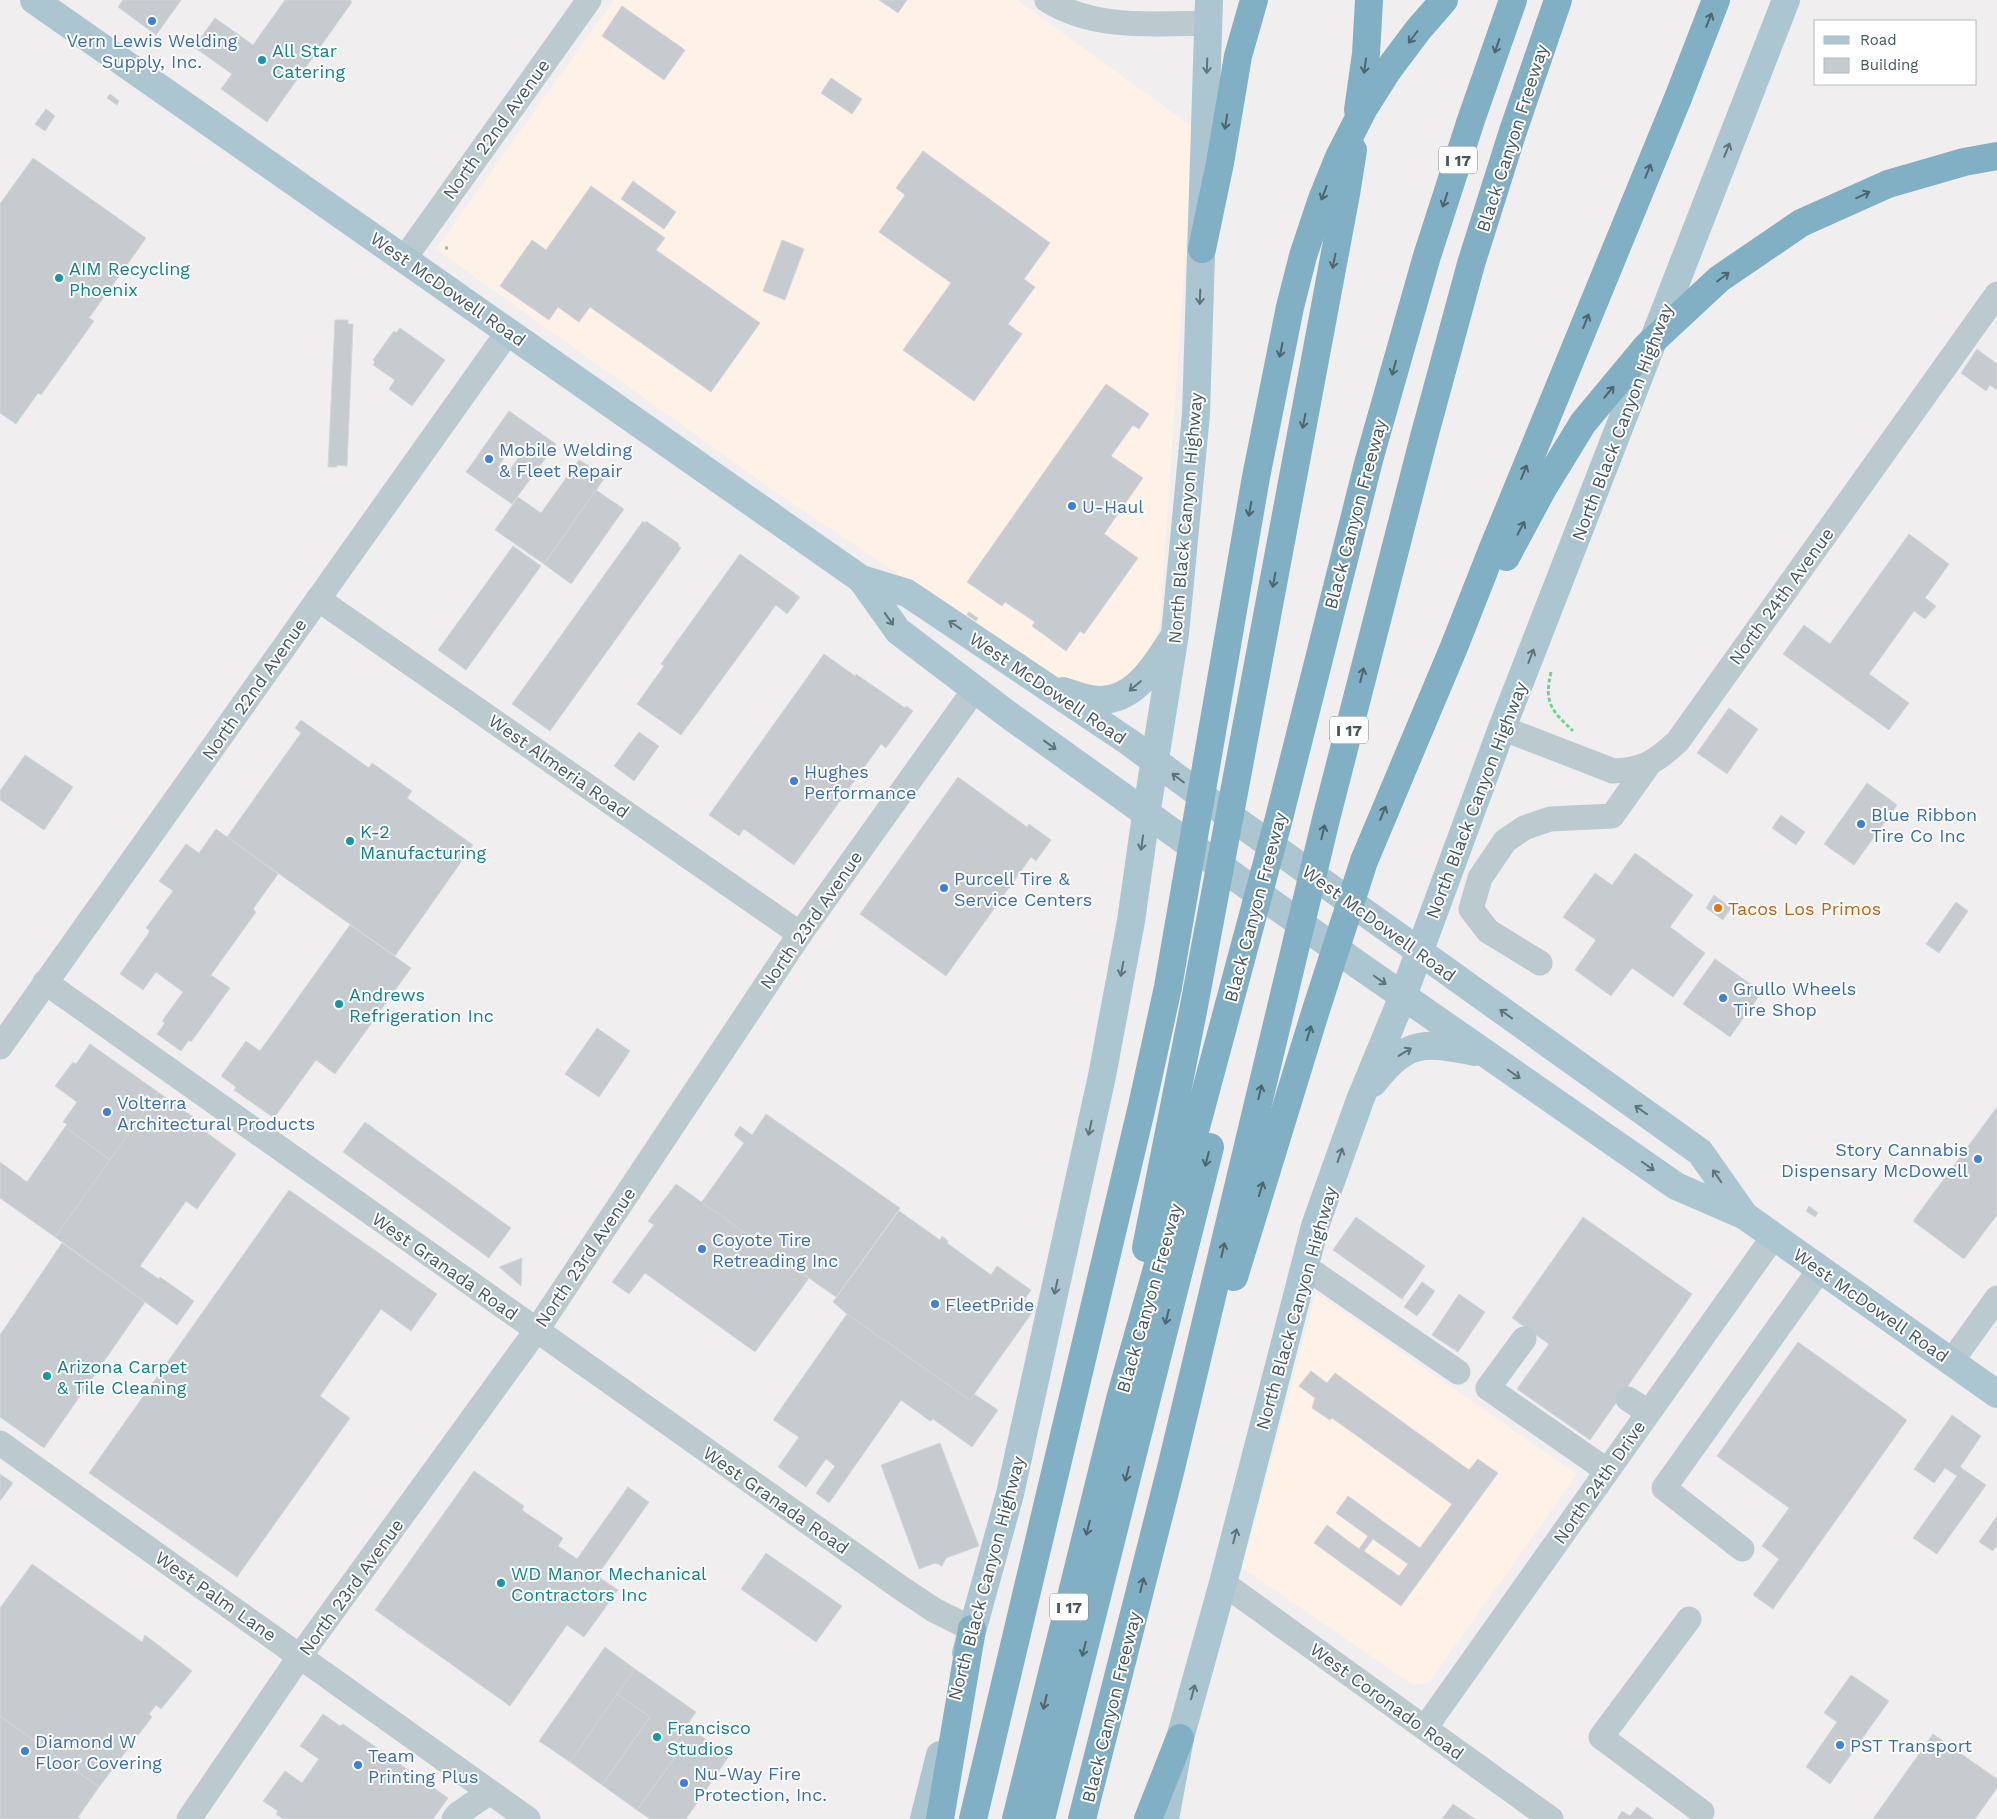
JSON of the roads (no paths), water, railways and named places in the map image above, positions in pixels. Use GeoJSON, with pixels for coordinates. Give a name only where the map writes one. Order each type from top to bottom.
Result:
{"type":"FeatureCollection","features":[{"type":"Feature","properties":{"kind":"highway"},"geometry":{"type":"LineString","coordinates":[[1202,248],[1220,163],[1238,56],[1254,0]]}},
{"type":"Feature","properties":{"kind":"highway"},"geometry":{"type":"LineString","coordinates":[[1121,1395],[1142,1269],[1198,987],[1346,194],[1366,54],[1369,0]]}},
{"type":"Feature","properties":{"kind":"highway"},"geometry":{"type":"LineString","coordinates":[[973,1819],[1140,1116],[1168,987],[1254,486],[1290,307],[1306,247],[1339,157],[1364,108],[1388,70],[1418,30],[1444,0]]}},
{"type":"Feature","properties":{"kind":"highway","name":"Black Canyon Freeway"},"geometry":{"type":"LineString","coordinates":[[1016,1819],[1121,1395],[1177,1198],[1276,828],[1335,589],[1381,417],[1426,256],[1513,0]]}},
{"type":"Feature","properties":{"kind":"highway","name":"Black Canyon Freeway"},"geometry":{"type":"LineString","coordinates":[[1082,1819],[1172,1468],[1326,819],[1424,436],[1472,264],[1513,131],[1558,0]]}},
{"type":"Feature","properties":{"kind":"highway"},"geometry":{"type":"LineString","coordinates":[[1172,1468],[1227,1301],[1315,1013],[1364,861],[1454,647],[1678,98],[1716,0]]}},
{"type":"Feature","properties":{"kind":"highway"},"geometry":{"type":"LineString","coordinates":[[1454,647],[1542,490],[1583,423],[1647,346],[1719,279],[1801,223],[1888,184],[1964,162],[1997,156]]}},
{"type":"Feature","properties":{"kind":"highway"},"geometry":{"type":"LineString","coordinates":[[1041,1819],[1375,498],[1388,438],[1381,417]]}},
{"type":"Feature","properties":{"kind":"highway"},"geometry":{"type":"LineString","coordinates":[[940,1819],[972,1629]]}},
{"type":"Feature","properties":{"kind":"highway"},"geometry":{"type":"LineString","coordinates":[[1148,1819],[1180,1738]]}},
{"type":"Feature","properties":{"kind":"main road","name":"North Black Canyon Highway"},"geometry":{"type":"LineString","coordinates":[[1165,1819],[1180,1738],[1315,1226],[1360,1100],[1419,952],[1502,728],[1786,0]]}},
{"type":"Feature","properties":{"kind":"main road","name":"West McDowell Road"},"geometry":{"type":"LineString","coordinates":[[39,1],[861,579],[907,593],[1155,760],[1370,917],[1700,1152],[1745,1216]]}},
{"type":"Feature","properties":{"kind":"main road","name":"North Black Canyon Highway"},"geometry":{"type":"LineString","coordinates":[[924,1819],[972,1629],[1010,1494],[1102,1076],[1132,921],[1146,815],[1176,634],[1196,414],[1209,12]]}},
{"type":"Feature","properties":{"kind":"main road","name":"West McDowell Road"},"geometry":{"type":"LineString","coordinates":[[861,579],[898,631],[1146,815],[1676,1186],[1745,1216],[1997,1394]]}},
{"type":"Feature","properties":{"kind":"main road"},"geometry":{"type":"LineString","coordinates":[[1047,687],[1091,700],[1107,699],[1127,693],[1146,676],[1176,634]]}},
{"type":"Feature","properties":{"kind":"main road"},"geometry":{"type":"LineString","coordinates":[[1360,1100],[1393,1060],[1410,1048],[1436,1045],[1485,1054]]}},
{"type":"Feature","properties":{"kind":"street","name":"North 22nd Avenue"},"geometry":{"type":"LineString","coordinates":[[404,259],[589,0]]}},
{"type":"Feature","properties":{"kind":"street"},"geometry":{"type":"LineString","coordinates":[[1046,0],[1066,11],[1101,20],[1140,24],[1209,12]]}},
{"type":"Feature","properties":{"kind":"street","name":"North 24th Avenue"},"geometry":{"type":"LineString","coordinates":[[1502,728],[1613,771],[1632,770],[1650,764],[1678,741],[1997,294]]}},
{"type":"Feature","properties":{"kind":"street","name":"North 22nd Avenue"},"geometry":{"type":"LineString","coordinates":[[0,1047],[508,332]]}},
{"type":"Feature","properties":{"kind":"street","name":"West Almeria Road"},"geometry":{"type":"LineString","coordinates":[[318,599],[800,934]]}},
{"type":"Feature","properties":{"kind":"street","name":"North 23rd Avenue"},"geometry":{"type":"LineString","coordinates":[[189,1819],[300,1656],[536,1331],[800,934],[975,689]]}},
{"type":"Feature","properties":{"kind":"street"},"geometry":{"type":"LineString","coordinates":[[1540,963],[1488,931],[1471,908],[1480,878],[1505,841],[1524,828],[1550,819],[1612,816],[1650,764]]}},
{"type":"Feature","properties":{"kind":"street","name":"West Granada Road"},"geometry":{"type":"LineString","coordinates":[[45,982],[901,1588],[934,1610],[972,1629]]}},
{"type":"Feature","properties":{"kind":"street","name":"North 24th Drive"},"geometry":{"type":"LineString","coordinates":[[1425,1728],[1606,1470],[1638,1406],[1774,1236]]}},
{"type":"Feature","properties":{"kind":"street"},"geometry":{"type":"LineString","coordinates":[[1304,1266],[1458,1372]]}},
{"type":"Feature","properties":{"kind":"street"},"geometry":{"type":"LineString","coordinates":[[1742,1549],[1664,1488],[1820,1269]]}},
{"type":"Feature","properties":{"kind":"street"},"geometry":{"type":"LineString","coordinates":[[1951,1362],[1997,1298]]}},
{"type":"Feature","properties":{"kind":"street"},"geometry":{"type":"LineString","coordinates":[[1524,1339],[1488,1388],[1606,1470]]}},
{"type":"Feature","properties":{"kind":"street","name":"West Palm Lane"},"geometry":{"type":"LineString","coordinates":[[0,1443],[528,1819]]}},
{"type":"Feature","properties":{"kind":"street","name":"West Coronado Road"},"geometry":{"type":"LineString","coordinates":[[1222,1583],[1551,1819]]}},
{"type":"Feature","properties":{"kind":"street"},"geometry":{"type":"LineString","coordinates":[[1688,1619],[1601,1737],[1702,1812]]}},
{"type":"Feature","properties":{"kind":"street"},"geometry":{"type":"LineString","coordinates":[[454,1819],[458,1814],[490,1792]]}},
{"type":"Feature","properties":{"kind":"place","name":"Vern Lewis Welding Supply, Inc."},"geometry":{"type":"Point","coordinates":[152,21]}},
{"type":"Feature","properties":{"kind":"place","name":"All Star Catering"},"geometry":{"type":"Point","coordinates":[262,60]}},
{"type":"Feature","properties":{"kind":"place","name":"AIM Recycling Phoenix"},"geometry":{"type":"Point","coordinates":[59,278]}},
{"type":"Feature","properties":{"kind":"place","name":"Mobile Welding & Fleet Repair"},"geometry":{"type":"Point","coordinates":[489,459]}},
{"type":"Feature","properties":{"kind":"place","name":"U-Haul"},"geometry":{"type":"Point","coordinates":[1072,506]}},
{"type":"Feature","properties":{"kind":"place","name":"Hughes Performance"},"geometry":{"type":"Point","coordinates":[794,781]}},
{"type":"Feature","properties":{"kind":"place","name":"Blue Ribbon Tire Co Inc"},"geometry":{"type":"Point","coordinates":[1861,824]}},
{"type":"Feature","properties":{"kind":"place","name":"K-2 Manufacturing"},"geometry":{"type":"Point","coordinates":[350,841]}},
{"type":"Feature","properties":{"kind":"place","name":"Purcell Tire & Service Centers"},"geometry":{"type":"Point","coordinates":[944,888]}},
{"type":"Feature","properties":{"kind":"place","name":"Tacos Los Primos"},"geometry":{"type":"Point","coordinates":[1718,908]}},
{"type":"Feature","properties":{"kind":"place","name":"Grullo Wheels Tire Shop"},"geometry":{"type":"Point","coordinates":[1723,998]}},
{"type":"Feature","properties":{"kind":"place","name":"Andrews Refrigeration Inc"},"geometry":{"type":"Point","coordinates":[339,1004]}},
{"type":"Feature","properties":{"kind":"place","name":"Volterra Architectural Products"},"geometry":{"type":"Point","coordinates":[107,1112]}},
{"type":"Feature","properties":{"kind":"place","name":"Story Cannabis Dispensary McDowell"},"geometry":{"type":"Point","coordinates":[1978,1159]}},
{"type":"Feature","properties":{"kind":"place","name":"Coyote Tire Retreading Inc"},"geometry":{"type":"Point","coordinates":[702,1249]}},
{"type":"Feature","properties":{"kind":"place","name":"FleetPride"},"geometry":{"type":"Point","coordinates":[935,1304]}},
{"type":"Feature","properties":{"kind":"place","name":"Arizona Carpet & Tile Cleaning"},"geometry":{"type":"Point","coordinates":[47,1376]}},
{"type":"Feature","properties":{"kind":"place","name":"WD Manor Mechanical Contractors Inc"},"geometry":{"type":"Point","coordinates":[501,1583]}},
{"type":"Feature","properties":{"kind":"place","name":"Francisco Studios"},"geometry":{"type":"Point","coordinates":[657,1737]}},
{"type":"Feature","properties":{"kind":"place","name":"PST Transport"},"geometry":{"type":"Point","coordinates":[1840,1745]}},
{"type":"Feature","properties":{"kind":"place","name":"Diamond W Floor Covering"},"geometry":{"type":"Point","coordinates":[25,1751]}},
{"type":"Feature","properties":{"kind":"place","name":"Team Printing Plus"},"geometry":{"type":"Point","coordinates":[358,1765]}},
{"type":"Feature","properties":{"kind":"place","name":"Nu-Way Fire Protection, Inc."},"geometry":{"type":"Point","coordinates":[684,1783]}}]}
